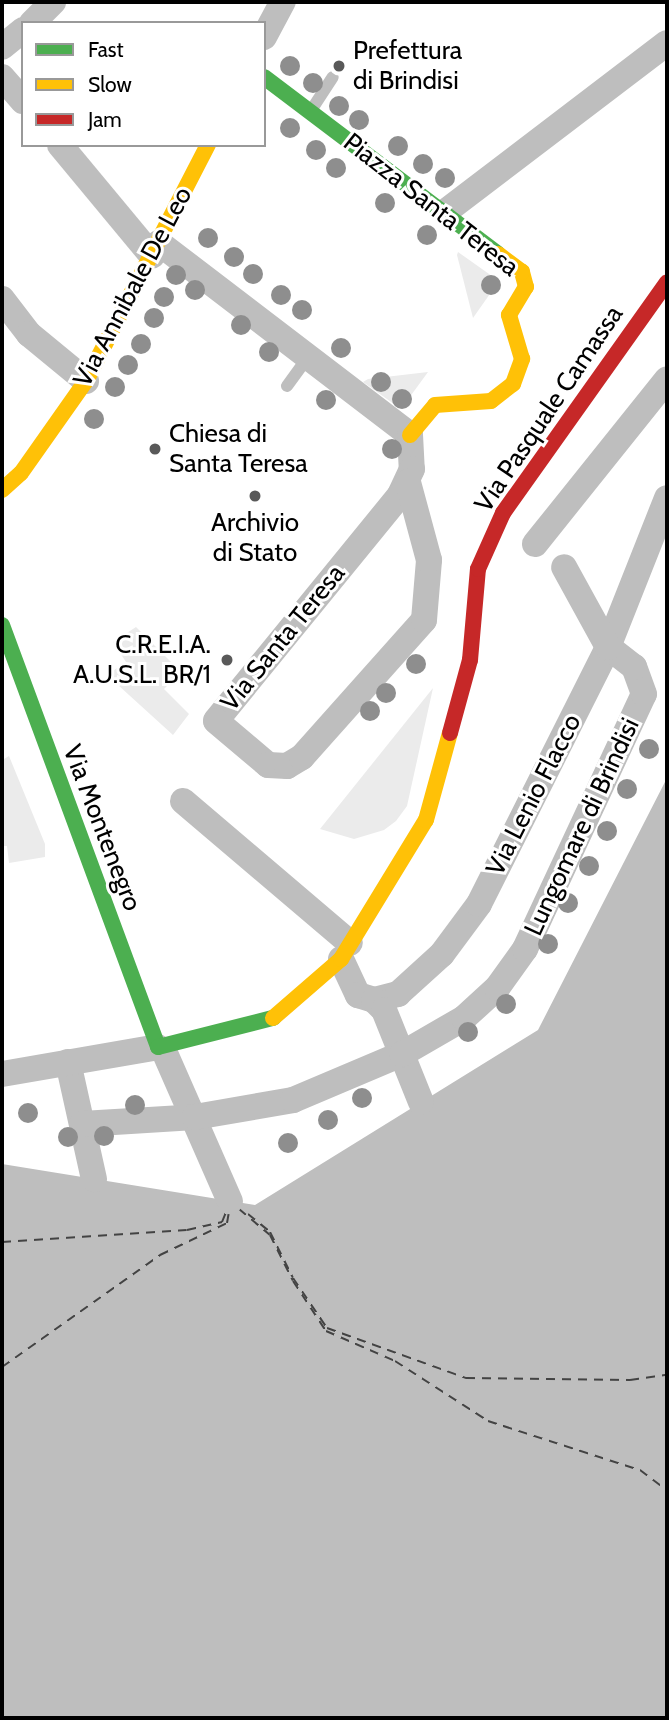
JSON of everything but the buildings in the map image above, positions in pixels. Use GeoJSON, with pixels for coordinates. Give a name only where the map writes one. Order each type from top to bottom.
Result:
{"type":"FeatureCollection","features":[{"type":"Feature","properties":{"kind":"street"},"geometry":{"type":"LineString","coordinates":[[34,21],[53,2]]}},
{"type":"Feature","properties":{"kind":"street"},"geometry":{"type":"LineString","coordinates":[[266,33],[283,2]]}},
{"type":"Feature","properties":{"kind":"street"},"geometry":{"type":"LineString","coordinates":[[2,47],[21,32]]}},
{"type":"Feature","properties":{"kind":"street"},"geometry":{"type":"LineString","coordinates":[[444,212],[667,43]]}},
{"type":"Feature","properties":{"kind":"street","name":"Piazza Santa Teresa"},"geometry":{"type":"LineString","coordinates":[[266,78],[523,272],[526,287],[509,315],[522,359],[519,372],[503,394],[476,404],[435,405],[411,435]]}},
{"type":"Feature","properties":{"kind":"street"},"geometry":{"type":"LineString","coordinates":[[61,147],[156,249],[308,357],[411,435]]}},
{"type":"Feature","properties":{"kind":"street","name":"Via Annibale De Leo"},"geometry":{"type":"LineString","coordinates":[[2,490],[21,473],[86,381],[207,147]]}},
{"type":"Feature","properties":{"kind":"street","name":"Via Pasquale Camassa"},"geometry":{"type":"LineString","coordinates":[[161,1049],[279,1016],[346,951],[426,820],[470,660],[478,569],[503,513],[667,282]]}},
{"type":"Feature","properties":{"kind":"street"},"geometry":{"type":"LineString","coordinates":[[2,299],[29,334],[86,381]]}},
{"type":"Feature","properties":{"kind":"street"},"geometry":{"type":"LineString","coordinates":[[535,544],[667,379]]}},
{"type":"Feature","properties":{"kind":"street","name":"Via Santa Teresa"},"geometry":{"type":"LineString","coordinates":[[408,482],[429,560],[424,620],[302,757],[287,766],[268,765],[216,720],[408,482],[414,461],[411,435]]}},
{"type":"Feature","properties":{"kind":"street","name":"Via Lenio Flacco"},"geometry":{"type":"LineString","coordinates":[[374,1000],[398,994],[418,980],[479,905],[608,647],[667,498]]}},
{"type":"Feature","properties":{"kind":"street","name":"Lungomare di Brindisi"},"geometry":{"type":"LineString","coordinates":[[82,1124],[195,1117],[293,1100],[402,1054],[464,1018],[497,988],[525,949],[644,694],[634,667],[608,647],[564,567]]}},
{"type":"Feature","properties":{"kind":"street","name":"Via Montenegro"},"geometry":{"type":"LineString","coordinates":[[2,625],[161,1049]]}},
{"type":"Feature","properties":{"kind":"street"},"geometry":{"type":"LineString","coordinates":[[183,801],[346,951],[358,995],[374,1000],[384,1010],[421,1102]]}},
{"type":"Feature","properties":{"kind":"street"},"geometry":{"type":"LineString","coordinates":[[2,1074],[161,1049],[195,1117],[230,1201]]}},
{"type":"Feature","properties":{"kind":"street"},"geometry":{"type":"LineString","coordinates":[[68,1062],[94,1179]]}},
{"type":"Feature","properties":{"kind":"lane"},"geometry":{"type":"LineString","coordinates":[[310,111],[333,77]]}},
{"type":"Feature","properties":{"kind":"lane"},"geometry":{"type":"LineString","coordinates":[[286,386],[308,357]]}},
{"type":"Feature","properties":{"kind":"shaded area"},"geometry":{"type":"Polygon","coordinates":[[[458,252],[499,281],[473,318],[457,255],[458,252]]]}},
{"type":"Feature","properties":{"kind":"shaded area"},"geometry":{"type":"Polygon","coordinates":[[[428,372],[401,409],[363,382],[368,379],[428,372]]]}},
{"type":"Feature","properties":{"kind":"shaded area"},"geometry":{"type":"Polygon","coordinates":[[[136,627],[181,672],[164,689],[189,714],[173,735],[107,675],[126,662],[113,642],[136,627]]]}},
{"type":"Feature","properties":{"kind":"shaded area"},"geometry":{"type":"Polygon","coordinates":[[[433,688],[407,806],[396,821],[384,830],[354,839],[320,829],[433,688]]]}},
{"type":"Feature","properties":{"kind":"shaded area"},"geometry":{"type":"Polygon","coordinates":[[[2,754],[4,759],[9,756],[45,844],[45,857],[9,863],[7,846],[2,846],[2,754]]]}},
{"type":"Feature","properties":{"kind":"shaded area"},"geometry":{"type":"Polygon","coordinates":[[[667,778],[667,1718],[2,1718],[2,1164],[255,1205],[538,1030],[667,778]]]}},
{"type":"Feature","properties":{"kind":"ferry route"},"geometry":{"type":"LineString","coordinates":[[239,1209],[270,1235],[293,1281],[326,1331],[395,1361],[488,1421],[640,1470],[667,1490]]}},
{"type":"Feature","properties":{"kind":"ferry route"},"geometry":{"type":"LineString","coordinates":[[2,1242],[187,1230],[222,1222],[226,1212]]}},
{"type":"Feature","properties":{"kind":"ferry route"},"geometry":{"type":"LineString","coordinates":[[2,1367],[160,1255],[227,1223],[229,1212]]}},
{"type":"Feature","properties":{"kind":"ferry route"},"geometry":{"type":"LineString","coordinates":[[248,1214],[270,1232],[293,1278],[327,1328],[466,1378],[630,1380],[667,1375]]}},
{"type":"Feature","properties":{"kind":"traffic: fast"},"geometry":{"type":"LineString","coordinates":[[266,79],[498,254]]}},
{"type":"Feature","properties":{"kind":"traffic: fast"},"geometry":{"type":"LineString","coordinates":[[2,625],[158,1047],[273,1018]]}},
{"type":"Feature","properties":{"kind":"traffic: slow"},"geometry":{"type":"LineString","coordinates":[[2,490],[21,473],[86,381],[207,147]]}},
{"type":"Feature","properties":{"kind":"traffic: slow"},"geometry":{"type":"LineString","coordinates":[[410,435],[435,405],[491,401],[513,384],[522,359],[509,315],[526,287],[522,272],[498,254]]}},
{"type":"Feature","properties":{"kind":"traffic: slow"},"geometry":{"type":"LineString","coordinates":[[273,1018],[341,959],[426,820],[450,733]]}},
{"type":"Feature","properties":{"kind":"traffic: jam"},"geometry":{"type":"LineString","coordinates":[[450,733],[470,660],[478,569],[503,513],[667,282]]}},
{"type":"Feature","properties":{"kind":"place","name":"Prefettura di Brindisi"},"geometry":{"type":"Point","coordinates":[339,66]}},
{"type":"Feature","properties":{"kind":"place","name":"Chiesa di Santa Teresa"},"geometry":{"type":"Point","coordinates":[155,449]}},
{"type":"Feature","properties":{"kind":"place","name":"Archivio di Stato"},"geometry":{"type":"Point","coordinates":[255,496]}},
{"type":"Feature","properties":{"kind":"place","name":"C.R.E.I.A. A.U.S.L. BR/1"},"geometry":{"type":"Point","coordinates":[227,660]}}]}
